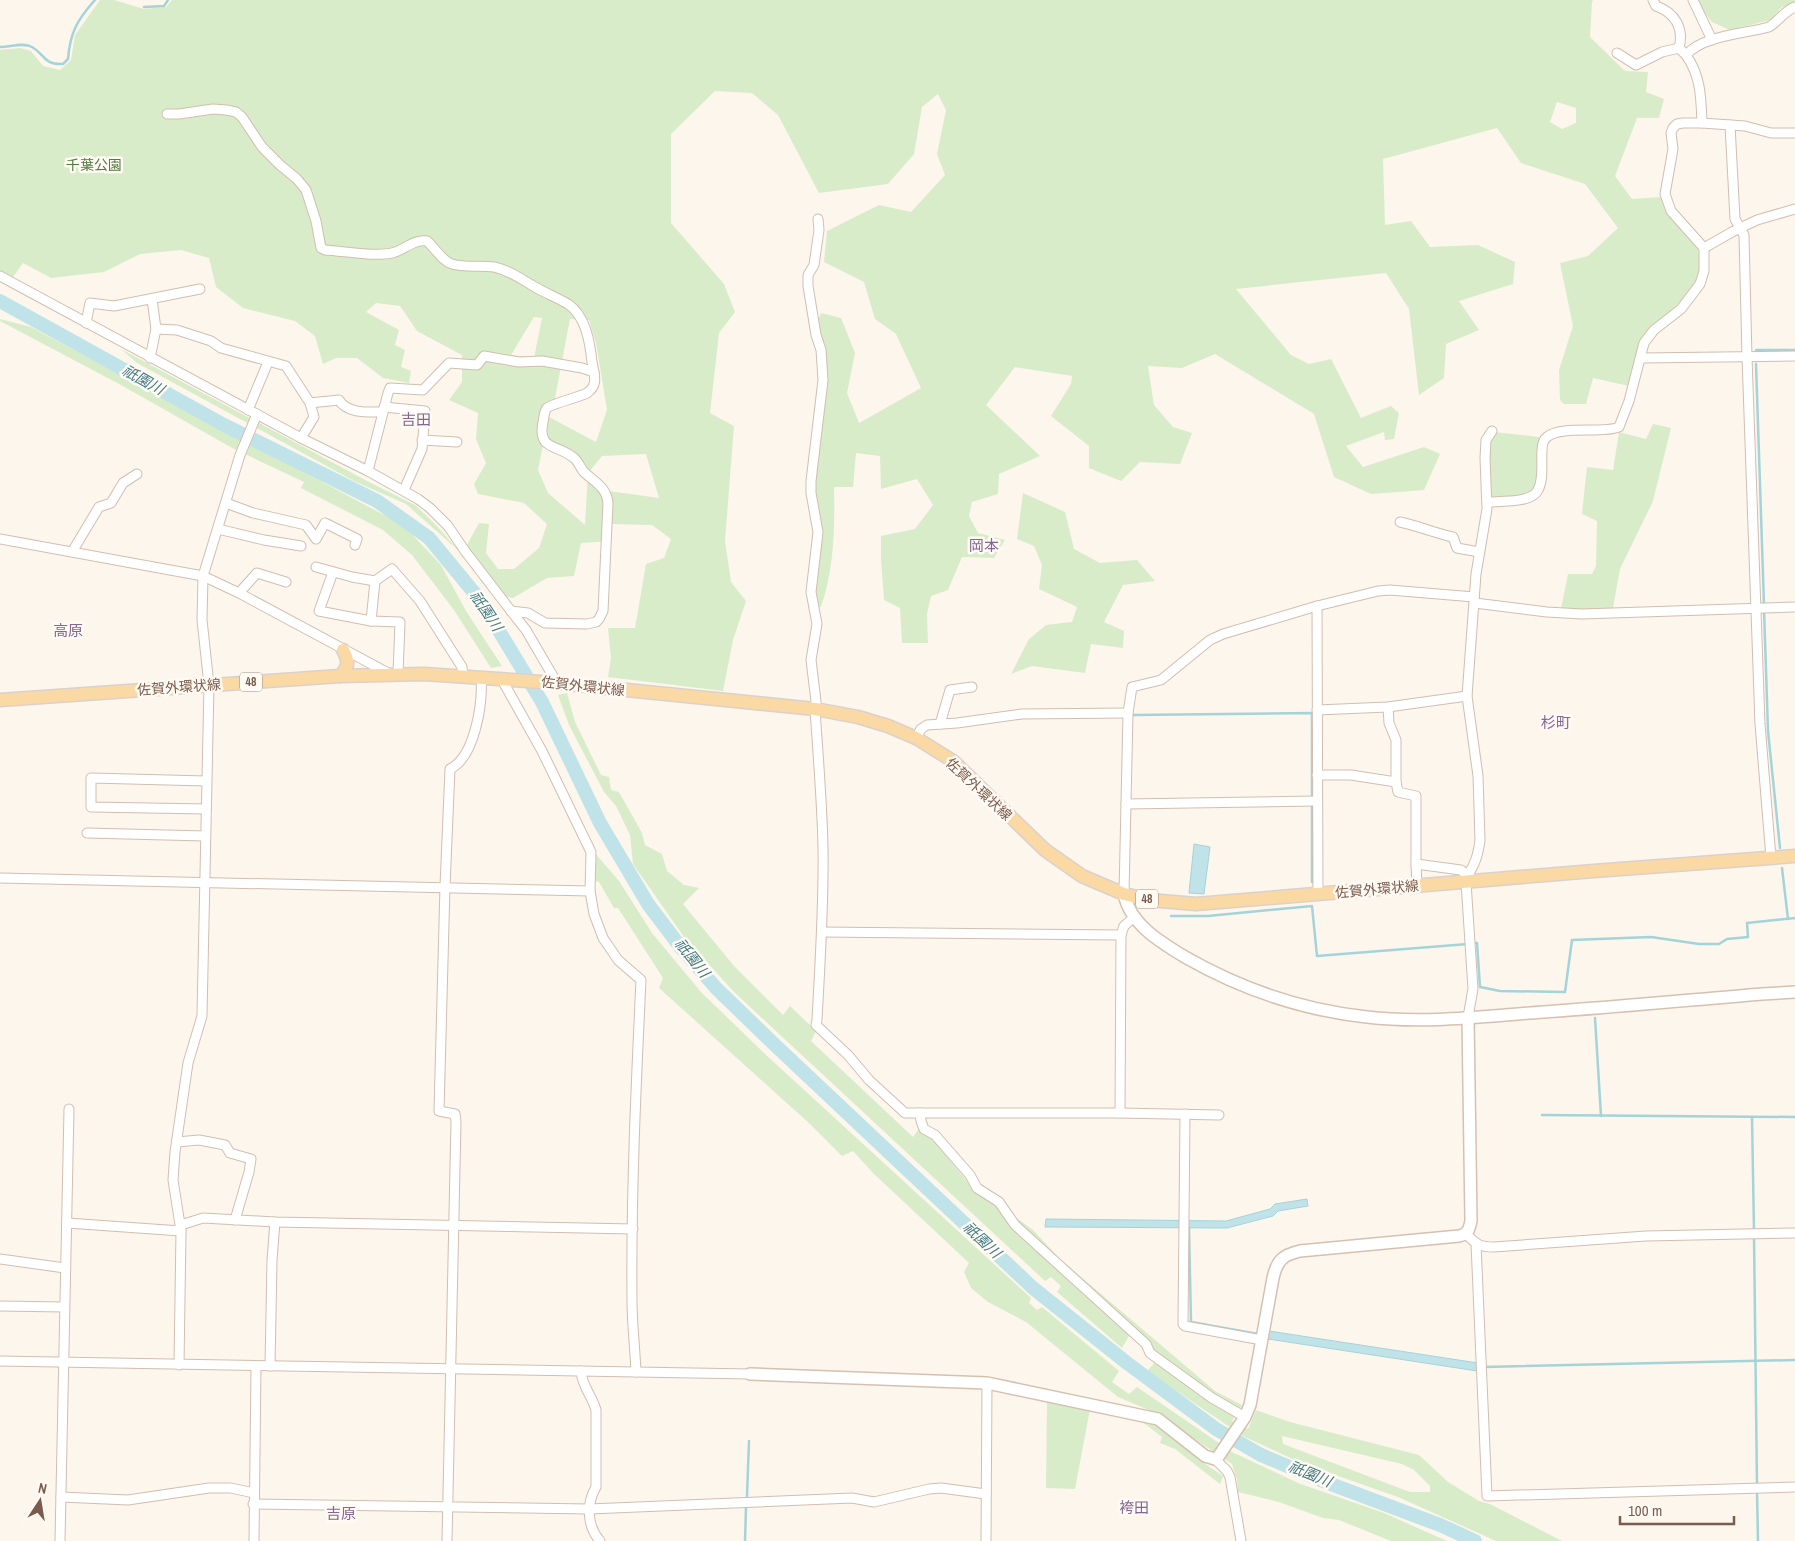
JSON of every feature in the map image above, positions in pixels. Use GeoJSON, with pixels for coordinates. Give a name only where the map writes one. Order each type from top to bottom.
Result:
{"type":"FeatureCollection","features":[{"type":"Feature","properties":{"kind":"main road"},"geometry":{"type":"LineString","coordinates":[[340,676],[346,670],[348,664],[348,658],[343,650]]}},
{"type":"Feature","properties":{"kind":"main road","name":"佐賀外環状線"},"geometry":{"type":"LineString","coordinates":[[0,700],[340,676],[394,674],[501,678],[814,709],[858,717],[888,726],[916,738],[953,761],[1045,850],[1082,876],[1124,894],[1149,900],[1196,904],[1417,886],[1467,878],[1795,856]]}},
{"type":"Feature","properties":{"kind":"street"},"geometry":{"type":"LineString","coordinates":[[1653,0],[1656,6],[1666,10],[1681,29],[1682,52],[1691,63],[1698,79],[1702,123]]}},
{"type":"Feature","properties":{"kind":"street"},"geometry":{"type":"LineString","coordinates":[[1693,0],[1712,40]]}},
{"type":"Feature","properties":{"kind":"street"},"geometry":{"type":"LineString","coordinates":[[1617,53],[1636,65],[1662,52],[1690,51],[1712,40],[1769,27],[1785,12],[1795,8]]}},
{"type":"Feature","properties":{"kind":"street"},"geometry":{"type":"LineString","coordinates":[[167,114],[212,109],[236,112],[242,117],[262,147],[306,190],[316,221],[321,248],[325,250],[391,254],[403,250],[414,241],[427,241],[444,260],[451,264],[505,270],[575,309],[584,323],[596,377],[592,390],[575,399],[549,406],[546,409],[541,432],[546,444],[574,458],[583,470],[606,492],[608,503],[602,615],[596,622],[587,624],[545,623],[528,612],[511,610]]}},
{"type":"Feature","properties":{"kind":"street"},"geometry":{"type":"LineString","coordinates":[[1488,502],[1526,499],[1533,496],[1538,490],[1540,483],[1542,445],[1545,438],[1552,433],[1588,429],[1613,430],[1619,427],[1629,401],[1644,343],[1654,330],[1681,309],[1700,284],[1704,271],[1704,248],[1671,211],[1664,194],[1674,148],[1671,133],[1673,128],[1677,124],[1702,123],[1745,126],[1770,133],[1795,134]]}},
{"type":"Feature","properties":{"kind":"street"},"geometry":{"type":"LineString","coordinates":[[1730,125],[1735,219],[1744,235],[1760,724],[1771,858]]}},
{"type":"Feature","properties":{"kind":"street"},"geometry":{"type":"LineString","coordinates":[[1704,248],[1757,220],[1795,208]]}},
{"type":"Feature","properties":{"kind":"street"},"geometry":{"type":"LineString","coordinates":[[818,219],[819,230],[814,264],[808,275],[816,335],[821,350],[823,380],[811,481],[811,493],[818,532],[811,592],[817,624],[812,660],[821,786],[823,848],[822,932],[818,1020],[816,1025],[848,1055],[869,1080],[905,1113],[1120,1112],[1219,1115]]}},
{"type":"Feature","properties":{"kind":"street"},"geometry":{"type":"LineString","coordinates":[[0,276],[248,410],[256,418],[301,438],[404,490],[430,508],[448,526],[470,559],[526,630],[557,683]]}},
{"type":"Feature","properties":{"kind":"street"},"geometry":{"type":"LineString","coordinates":[[86,323],[90,302],[114,306],[200,289]]}},
{"type":"Feature","properties":{"kind":"street"},"geometry":{"type":"LineString","coordinates":[[150,358],[156,329],[152,299]]}},
{"type":"Feature","properties":{"kind":"street"},"geometry":{"type":"LineString","coordinates":[[156,329],[177,330],[211,341],[221,348],[286,366],[310,403],[314,417],[301,438]]}},
{"type":"Feature","properties":{"kind":"street"},"geometry":{"type":"LineString","coordinates":[[368,471],[390,388],[423,390],[449,363],[477,364],[484,356],[519,362],[542,361],[594,372]]}},
{"type":"Feature","properties":{"kind":"street"},"geometry":{"type":"LineString","coordinates":[[1641,358],[1795,356]]}},
{"type":"Feature","properties":{"kind":"street"},"geometry":{"type":"LineString","coordinates":[[248,410],[268,362]]}},
{"type":"Feature","properties":{"kind":"street"},"geometry":{"type":"LineString","coordinates":[[310,403],[339,400],[342,405],[359,412],[383,410],[425,411],[422,449],[404,490]]}},
{"type":"Feature","properties":{"kind":"street"},"geometry":{"type":"LineString","coordinates":[[179,1364],[181,1228],[175,1202],[173,1180],[188,1063],[202,1016],[208,685],[202,620],[203,576],[240,455],[256,418]]}},
{"type":"Feature","properties":{"kind":"street"},"geometry":{"type":"LineString","coordinates":[[1467,878],[1473,867],[1480,840],[1478,776],[1467,696],[1479,552],[1488,502],[1485,458],[1486,440],[1492,431]]}},
{"type":"Feature","properties":{"kind":"street"},"geometry":{"type":"LineString","coordinates":[[422,440],[457,442]]}},
{"type":"Feature","properties":{"kind":"street"},"geometry":{"type":"LineString","coordinates":[[72,552],[99,506],[111,503],[123,483],[137,474]]}},
{"type":"Feature","properties":{"kind":"street"},"geometry":{"type":"LineString","coordinates":[[226,503],[253,513],[306,525],[316,539],[325,523],[357,538],[355,545]]}},
{"type":"Feature","properties":{"kind":"street"},"geometry":{"type":"LineString","coordinates":[[1400,522],[1423,528],[1428,532],[1453,537],[1457,548],[1479,552]]}},
{"type":"Feature","properties":{"kind":"street"},"geometry":{"type":"LineString","coordinates":[[218,529],[264,540],[301,546]]}},
{"type":"Feature","properties":{"kind":"street"},"geometry":{"type":"LineString","coordinates":[[0,539],[203,576],[239,593],[343,650],[394,674],[400,622],[371,621],[319,611],[334,572]]}},
{"type":"Feature","properties":{"kind":"street"},"geometry":{"type":"LineString","coordinates":[[316,567],[375,581],[392,569],[420,601],[462,667],[463,676]]}},
{"type":"Feature","properties":{"kind":"street"},"geometry":{"type":"LineString","coordinates":[[239,593],[257,573],[286,582]]}},
{"type":"Feature","properties":{"kind":"street"},"geometry":{"type":"LineString","coordinates":[[371,621],[375,581]]}},
{"type":"Feature","properties":{"kind":"street"},"geometry":{"type":"LineString","coordinates":[[1795,607],[1582,614],[1547,612],[1474,600],[1390,590],[1378,591],[1317,606],[1223,634],[1210,640],[1161,680],[1132,687],[1128,713],[1124,894],[1128,909],[1133,918],[1171,948],[1206,969],[1247,988],[1282,1000],[1329,1012],[1368,1018],[1416,1020],[1468,1018],[1795,992]]}},
{"type":"Feature","properties":{"kind":"street"},"geometry":{"type":"LineString","coordinates":[[1317,606],[1318,894]]}},
{"type":"Feature","properties":{"kind":"street"},"geometry":{"type":"LineString","coordinates":[[447,1541],[455,1114],[439,1111],[445,886],[450,769],[459,765],[477,723],[481,706],[481,677]]}},
{"type":"Feature","properties":{"kind":"street"},"geometry":{"type":"LineString","coordinates":[[501,678],[542,751],[591,852],[590,891],[594,914],[603,938],[618,960],[641,980],[635,1121],[632,1301],[636,1372]]}},
{"type":"Feature","properties":{"kind":"street"},"geometry":{"type":"LineString","coordinates":[[940,724],[950,690],[972,687]]}},
{"type":"Feature","properties":{"kind":"street"},"geometry":{"type":"LineString","coordinates":[[1317,710],[1388,707],[1467,696]]}},
{"type":"Feature","properties":{"kind":"street"},"geometry":{"type":"LineString","coordinates":[[1388,707],[1389,723],[1396,740],[1396,782],[1398,792],[1416,796],[1417,886]]}},
{"type":"Feature","properties":{"kind":"street"},"geometry":{"type":"LineString","coordinates":[[916,738],[921,728],[927,725],[1022,714],[1128,713]]}},
{"type":"Feature","properties":{"kind":"street"},"geometry":{"type":"LineString","coordinates":[[1317,775],[1351,775],[1396,782]]}},
{"type":"Feature","properties":{"kind":"street"},"geometry":{"type":"LineString","coordinates":[[206,781],[91,778],[91,807],[206,809]]}},
{"type":"Feature","properties":{"kind":"street"},"geometry":{"type":"LineString","coordinates":[[1126,804],[1317,801]]}},
{"type":"Feature","properties":{"kind":"street"},"geometry":{"type":"LineString","coordinates":[[87,833],[205,836]]}},
{"type":"Feature","properties":{"kind":"street"},"geometry":{"type":"LineString","coordinates":[[1416,864],[1462,870],[1467,878],[1473,988],[1468,1018],[1471,1221],[1466,1234]]}},
{"type":"Feature","properties":{"kind":"street"},"geometry":{"type":"LineString","coordinates":[[0,878],[445,886],[590,891]]}},
{"type":"Feature","properties":{"kind":"street"},"geometry":{"type":"LineString","coordinates":[[1120,1112],[1121,935],[1124,926],[1133,918]]}},
{"type":"Feature","properties":{"kind":"street"},"geometry":{"type":"LineString","coordinates":[[822,932],[1121,935]]}},
{"type":"Feature","properties":{"kind":"street"},"geometry":{"type":"LineString","coordinates":[[60,1541],[69,1108]]}},
{"type":"Feature","properties":{"kind":"street"},"geometry":{"type":"LineString","coordinates":[[920,1113],[924,1129],[935,1135],[970,1175],[977,1188],[998,1202],[1015,1225],[1146,1344],[1150,1353],[1212,1398],[1245,1417]]}},
{"type":"Feature","properties":{"kind":"street"},"geometry":{"type":"LineString","coordinates":[[1185,1114],[1183,1324],[1185,1326],[1262,1340]]}},
{"type":"Feature","properties":{"kind":"street"},"geometry":{"type":"LineString","coordinates":[[177,1142],[199,1140],[225,1145],[230,1153],[251,1159],[249,1172],[234,1220]]}},
{"type":"Feature","properties":{"kind":"street"},"geometry":{"type":"LineString","coordinates":[[67,1223],[181,1228],[203,1218],[275,1222],[633,1229]]}},
{"type":"Feature","properties":{"kind":"street"},"geometry":{"type":"LineString","coordinates":[[270,1366],[272,1260],[275,1222]]}},
{"type":"Feature","properties":{"kind":"street"},"geometry":{"type":"LineString","coordinates":[[1466,1234],[1476,1244],[1484,1247],[1494,1247],[1646,1236],[1795,1233]]}},
{"type":"Feature","properties":{"kind":"street"},"geometry":{"type":"LineString","coordinates":[[1217,1458],[1245,1417],[1254,1394],[1276,1267],[1280,1260],[1288,1254],[1300,1251],[1466,1234]]}},
{"type":"Feature","properties":{"kind":"street"},"geometry":{"type":"LineString","coordinates":[[1476,1244],[1488,1496],[1795,1487]]}},
{"type":"Feature","properties":{"kind":"street"},"geometry":{"type":"LineString","coordinates":[[0,1259],[65,1268]]}},
{"type":"Feature","properties":{"kind":"street"},"geometry":{"type":"LineString","coordinates":[[0,1306],[64,1307]]}},
{"type":"Feature","properties":{"kind":"street"},"geometry":{"type":"LineString","coordinates":[[0,1362],[750,1374],[987,1382],[1158,1419],[1205,1456],[1217,1458],[1227,1471],[1230,1477],[1240,1541]]}},
{"type":"Feature","properties":{"kind":"street"},"geometry":{"type":"LineString","coordinates":[[254,1541],[256,1366]]}},
{"type":"Feature","properties":{"kind":"street"},"geometry":{"type":"LineString","coordinates":[[581,1371],[582,1382],[594,1402],[596,1410],[596,1487],[591,1496],[589,1509],[594,1534],[600,1541]]}},
{"type":"Feature","properties":{"kind":"street"},"geometry":{"type":"LineString","coordinates":[[986,1541],[987,1382]]}},
{"type":"Feature","properties":{"kind":"street"},"geometry":{"type":"LineString","coordinates":[[61,1497],[128,1500],[209,1488],[231,1488],[254,1493]]}},
{"type":"Feature","properties":{"kind":"street"},"geometry":{"type":"LineString","coordinates":[[253,1504],[589,1509],[852,1498],[874,1502],[929,1489],[942,1488],[986,1494]]}},
{"type":"Feature","properties":{"kind":"green space","name":"千葉公園"},"geometry":{"type":"Polygon","coordinates":[[[100,0],[114,0],[144,9],[166,7],[172,0],[1593,0],[1590,37],[1625,71],[1648,72],[1646,92],[1664,99],[1659,118],[1637,118],[1615,176],[1632,199],[1662,197],[1673,220],[1697,244],[1701,270],[1691,292],[1645,334],[1639,348],[1629,386],[1593,378],[1586,404],[1564,404],[1560,400],[1559,370],[1573,326],[1560,263],[1588,256],[1618,228],[1585,184],[1521,163],[1497,128],[1383,159],[1385,225],[1411,221],[1430,247],[1478,245],[1515,262],[1513,284],[1459,301],[1479,330],[1446,344],[1444,378],[1419,395],[1409,309],[1386,273],[1236,289],[1291,355],[1309,364],[1331,359],[1361,418],[1391,406],[1399,413],[1394,439],[1385,440],[1384,432],[1346,446],[1363,467],[1424,447],[1440,454],[1424,490],[1371,494],[1334,477],[1314,414],[1215,354],[1182,368],[1148,366],[1154,405],[1173,427],[1192,433],[1180,464],[1140,462],[1121,481],[1089,468],[1089,446],[1051,416],[1071,384],[1072,376],[1015,367],[986,405],[1040,456],[999,474],[998,494],[972,502],[969,516],[978,533],[1005,540],[994,558],[962,557],[948,590],[931,596],[927,614],[928,643],[902,643],[900,608],[884,600],[881,536],[915,529],[933,505],[917,479],[881,489],[880,456],[856,453],[853,487],[834,487],[834,533],[829,578],[821,607],[808,608],[809,575],[815,534],[809,480],[820,390],[817,350],[811,337],[821,313],[841,318],[855,353],[847,393],[859,423],[921,388],[896,334],[875,319],[864,282],[824,262],[827,231],[879,205],[911,212],[945,175],[937,154],[946,110],[938,94],[922,107],[914,154],[888,184],[819,193],[778,115],[752,93],[715,91],[671,134],[671,223],[724,284],[735,312],[719,333],[710,413],[734,426],[725,541],[731,582],[746,601],[733,640],[723,691],[608,677],[611,658],[608,628],[635,628],[646,564],[664,558],[671,539],[652,525],[611,524],[610,541],[581,543],[574,576],[547,578],[513,598],[503,596],[477,562],[467,545],[479,523],[489,524],[486,553],[498,569],[514,569],[539,548],[547,524],[524,503],[478,494],[474,484],[486,463],[476,439],[478,413],[449,400],[462,382],[462,355],[417,331],[400,306],[376,303],[366,312],[399,330],[395,345],[405,350],[401,367],[411,371],[409,383],[383,378],[357,358],[336,358],[323,364],[315,336],[295,321],[243,308],[216,287],[209,258],[181,250],[140,254],[104,272],[51,278],[23,263],[11,280],[0,273],[0,50],[20,48],[31,51],[43,66],[60,70],[71,60],[75,35],[100,0]],[[1557,102],[1550,122],[1562,129],[1576,123],[1576,108],[1557,102]],[[534,317],[511,355],[534,358],[542,318],[534,317]],[[570,319],[555,398],[547,416],[596,442],[607,410],[596,343],[589,320],[570,319]],[[544,440],[538,470],[548,493],[585,525],[588,473],[544,440]],[[646,454],[602,456],[588,473],[609,491],[659,498],[646,454]]]}},
{"type":"Feature","properties":{"kind":"green space"},"geometry":{"type":"Polygon","coordinates":[[[1694,0],[1795,0],[1795,4],[1782,7],[1770,20],[1730,30],[1712,22],[1694,0]]]}},
{"type":"Feature","properties":{"kind":"green space"},"geometry":{"type":"Polygon","coordinates":[[[0,319],[31,327],[403,525],[441,565],[466,611],[502,666],[491,668],[454,610],[412,555],[383,530],[301,488],[304,482],[234,449],[121,385],[0,321],[0,319]]]}},
{"type":"Feature","properties":{"kind":"green space"},"geometry":{"type":"Polygon","coordinates":[[[121,349],[415,505],[459,551],[406,504],[354,481],[137,363],[121,349]]]}},
{"type":"Feature","properties":{"kind":"green space"},"geometry":{"type":"Polygon","coordinates":[[[1653,424],[1671,428],[1653,501],[1620,569],[1613,608],[1561,609],[1568,574],[1592,574],[1596,566],[1597,521],[1582,514],[1587,467],[1613,470],[1619,432],[1646,439],[1653,424]]]}},
{"type":"Feature","properties":{"kind":"green space"},"geometry":{"type":"Polygon","coordinates":[[[1494,432],[1539,437],[1537,484],[1530,495],[1489,499],[1488,444],[1494,432]]]}},
{"type":"Feature","properties":{"kind":"green space"},"geometry":{"type":"Polygon","coordinates":[[[1023,493],[1065,512],[1074,549],[1100,563],[1137,560],[1155,581],[1123,585],[1104,622],[1124,631],[1123,648],[1091,644],[1085,673],[1032,666],[1011,674],[1029,639],[1046,625],[1072,622],[1077,607],[1039,589],[1042,565],[1034,546],[1017,539],[1023,493]]]}},
{"type":"Feature","properties":{"kind":"green space"},"geometry":{"type":"Polygon","coordinates":[[[567,693],[575,722],[601,775],[609,777],[611,790],[619,792],[642,833],[645,845],[662,854],[667,871],[684,885],[699,888],[683,904],[734,966],[783,1015],[790,1006],[816,1031],[811,1041],[913,1137],[918,1130],[931,1137],[971,1186],[995,1206],[1003,1208],[1033,1230],[1060,1259],[1215,1391],[1242,1405],[1232,1421],[1248,1429],[1256,1410],[1290,1422],[1419,1455],[1448,1482],[1479,1501],[1490,1504],[1562,1541],[1496,1541],[1398,1497],[1301,1463],[1243,1436],[1147,1371],[1159,1358],[1133,1329],[1122,1348],[1057,1292],[1061,1286],[1051,1277],[1045,1281],[734,992],[684,937],[633,864],[630,835],[616,806],[604,792],[569,725],[558,695],[567,693]],[[1282,1436],[1283,1444],[1410,1492],[1430,1492],[1430,1486],[1414,1470],[1402,1464],[1282,1436]]]}},
{"type":"Feature","properties":{"kind":"green space"},"geometry":{"type":"Polygon","coordinates":[[[594,852],[619,881],[652,933],[701,992],[765,1054],[1031,1298],[1029,1303],[1037,1310],[1042,1307],[1119,1371],[1112,1382],[1129,1394],[1137,1387],[1232,1452],[1298,1483],[1384,1513],[1447,1541],[1391,1541],[1339,1520],[1323,1518],[1279,1502],[1238,1492],[1237,1480],[1232,1464],[1156,1413],[1118,1397],[1026,1322],[988,1302],[971,1288],[964,1272],[969,1263],[873,1173],[853,1151],[842,1156],[810,1124],[659,988],[663,978],[618,908],[614,908],[599,882],[593,880],[594,852]]]}},
{"type":"Feature","properties":{"kind":"green space"},"geometry":{"type":"Polygon","coordinates":[[[1047,1400],[1090,1409],[1075,1489],[1046,1488],[1047,1400]]]}},
{"type":"Feature","properties":{"kind":"green space"},"geometry":{"type":"Polygon","coordinates":[[[1140,1420],[1150,1422],[1172,1434],[1197,1458],[1223,1476],[1220,1484],[1175,1449],[1160,1443],[1162,1437],[1140,1420]]]}},
{"type":"Feature","properties":{"kind":"water"},"geometry":{"type":"Polygon","coordinates":[[[1194,844],[1210,847],[1204,894],[1189,893],[1194,844]]]}},
{"type":"Feature","properties":{"kind":"water"},"geometry":{"type":"Polygon","coordinates":[[[1307,1199],[1308,1206],[1278,1211],[1273,1216],[1227,1228],[1045,1227],[1046,1219],[1226,1221],[1270,1209],[1275,1204],[1307,1199]]]}},
{"type":"Feature","properties":{"kind":"water"},"geometry":{"type":"Polygon","coordinates":[[[1269,1331],[1478,1363],[1477,1371],[1268,1339],[1269,1331]]]}},
{"type":"Feature","properties":{"kind":"waterway"},"geometry":{"type":"LineString","coordinates":[[0,47],[21,45],[32,47],[48,61],[63,64],[68,59],[76,27],[83,14],[95,0]]}},
{"type":"Feature","properties":{"kind":"waterway"},"geometry":{"type":"LineString","coordinates":[[144,7],[164,6],[168,0]]}},
{"type":"Feature","properties":{"kind":"waterway","name":"祇園川"},"geometry":{"type":"LineString","coordinates":[[0,301],[224,425],[377,501],[429,538],[481,601],[542,702],[600,823],[648,904],[682,949],[716,988],[776,1046],[1033,1288],[1127,1363],[1216,1429],[1261,1455],[1328,1483],[1440,1525],[1475,1541]]}},
{"type":"Feature","properties":{"kind":"waterway"},"geometry":{"type":"LineString","coordinates":[[1756,350],[1795,350]]}},
{"type":"Feature","properties":{"kind":"waterway"},"geometry":{"type":"LineString","coordinates":[[1756,364],[1764,605]]}},
{"type":"Feature","properties":{"kind":"waterway"},"geometry":{"type":"LineString","coordinates":[[1764,610],[1768,731],[1780,848]]}},
{"type":"Feature","properties":{"kind":"waterway"},"geometry":{"type":"LineString","coordinates":[[1134,715],[1312,713],[1312,798]]}},
{"type":"Feature","properties":{"kind":"waterway"},"geometry":{"type":"LineString","coordinates":[[1312,804],[1312,882]]}},
{"type":"Feature","properties":{"kind":"waterway"},"geometry":{"type":"LineString","coordinates":[[1782,868],[1788,919]]}},
{"type":"Feature","properties":{"kind":"waterway"},"geometry":{"type":"LineString","coordinates":[[1171,916],[1208,916],[1312,906],[1317,956],[1468,944]]}},
{"type":"Feature","properties":{"kind":"waterway"},"geometry":{"type":"LineString","coordinates":[[1473,943],[1477,943],[1480,987],[1500,991],[1565,992],[1572,940],[1651,937],[1699,944],[1719,944],[1727,939],[1748,937],[1747,923],[1795,918]]}},
{"type":"Feature","properties":{"kind":"waterway"},"geometry":{"type":"LineString","coordinates":[[1595,1018],[1601,1116]]}},
{"type":"Feature","properties":{"kind":"waterway"},"geometry":{"type":"LineString","coordinates":[[1542,1115],[1795,1117]]}},
{"type":"Feature","properties":{"kind":"waterway"},"geometry":{"type":"LineString","coordinates":[[1752,1117],[1754,1231]]}},
{"type":"Feature","properties":{"kind":"waterway"},"geometry":{"type":"LineString","coordinates":[[1189,1228],[1191,1322],[1258,1334]]}},
{"type":"Feature","properties":{"kind":"waterway"},"geometry":{"type":"LineString","coordinates":[[1754,1236],[1757,1486]]}},
{"type":"Feature","properties":{"kind":"waterway"},"geometry":{"type":"LineString","coordinates":[[1484,1367],[1795,1360]]}},
{"type":"Feature","properties":{"kind":"waterway"},"geometry":{"type":"LineString","coordinates":[[747,1496],[749,1441]]}},
{"type":"Feature","properties":{"kind":"waterway"},"geometry":{"type":"LineString","coordinates":[[1757,1491],[1758,1541]]}},
{"type":"Feature","properties":{"kind":"waterway"},"geometry":{"type":"LineString","coordinates":[[745,1541],[746,1507]]}},
{"type":"Feature","properties":{"kind":"district","name":"吉田"},"geometry":{"type":"Point","coordinates":[416,420]}},
{"type":"Feature","properties":{"kind":"district","name":"岡本"},"geometry":{"type":"Point","coordinates":[984,546]}},
{"type":"Feature","properties":{"kind":"district","name":"高原"},"geometry":{"type":"Point","coordinates":[68,631]}},
{"type":"Feature","properties":{"kind":"district","name":"杉町"},"geometry":{"type":"Point","coordinates":[1556,723]}},
{"type":"Feature","properties":{"kind":"district","name":"袴田"},"geometry":{"type":"Point","coordinates":[1134,1508]}},
{"type":"Feature","properties":{"kind":"district","name":"吉原"},"geometry":{"type":"Point","coordinates":[341,1514]}}]}
